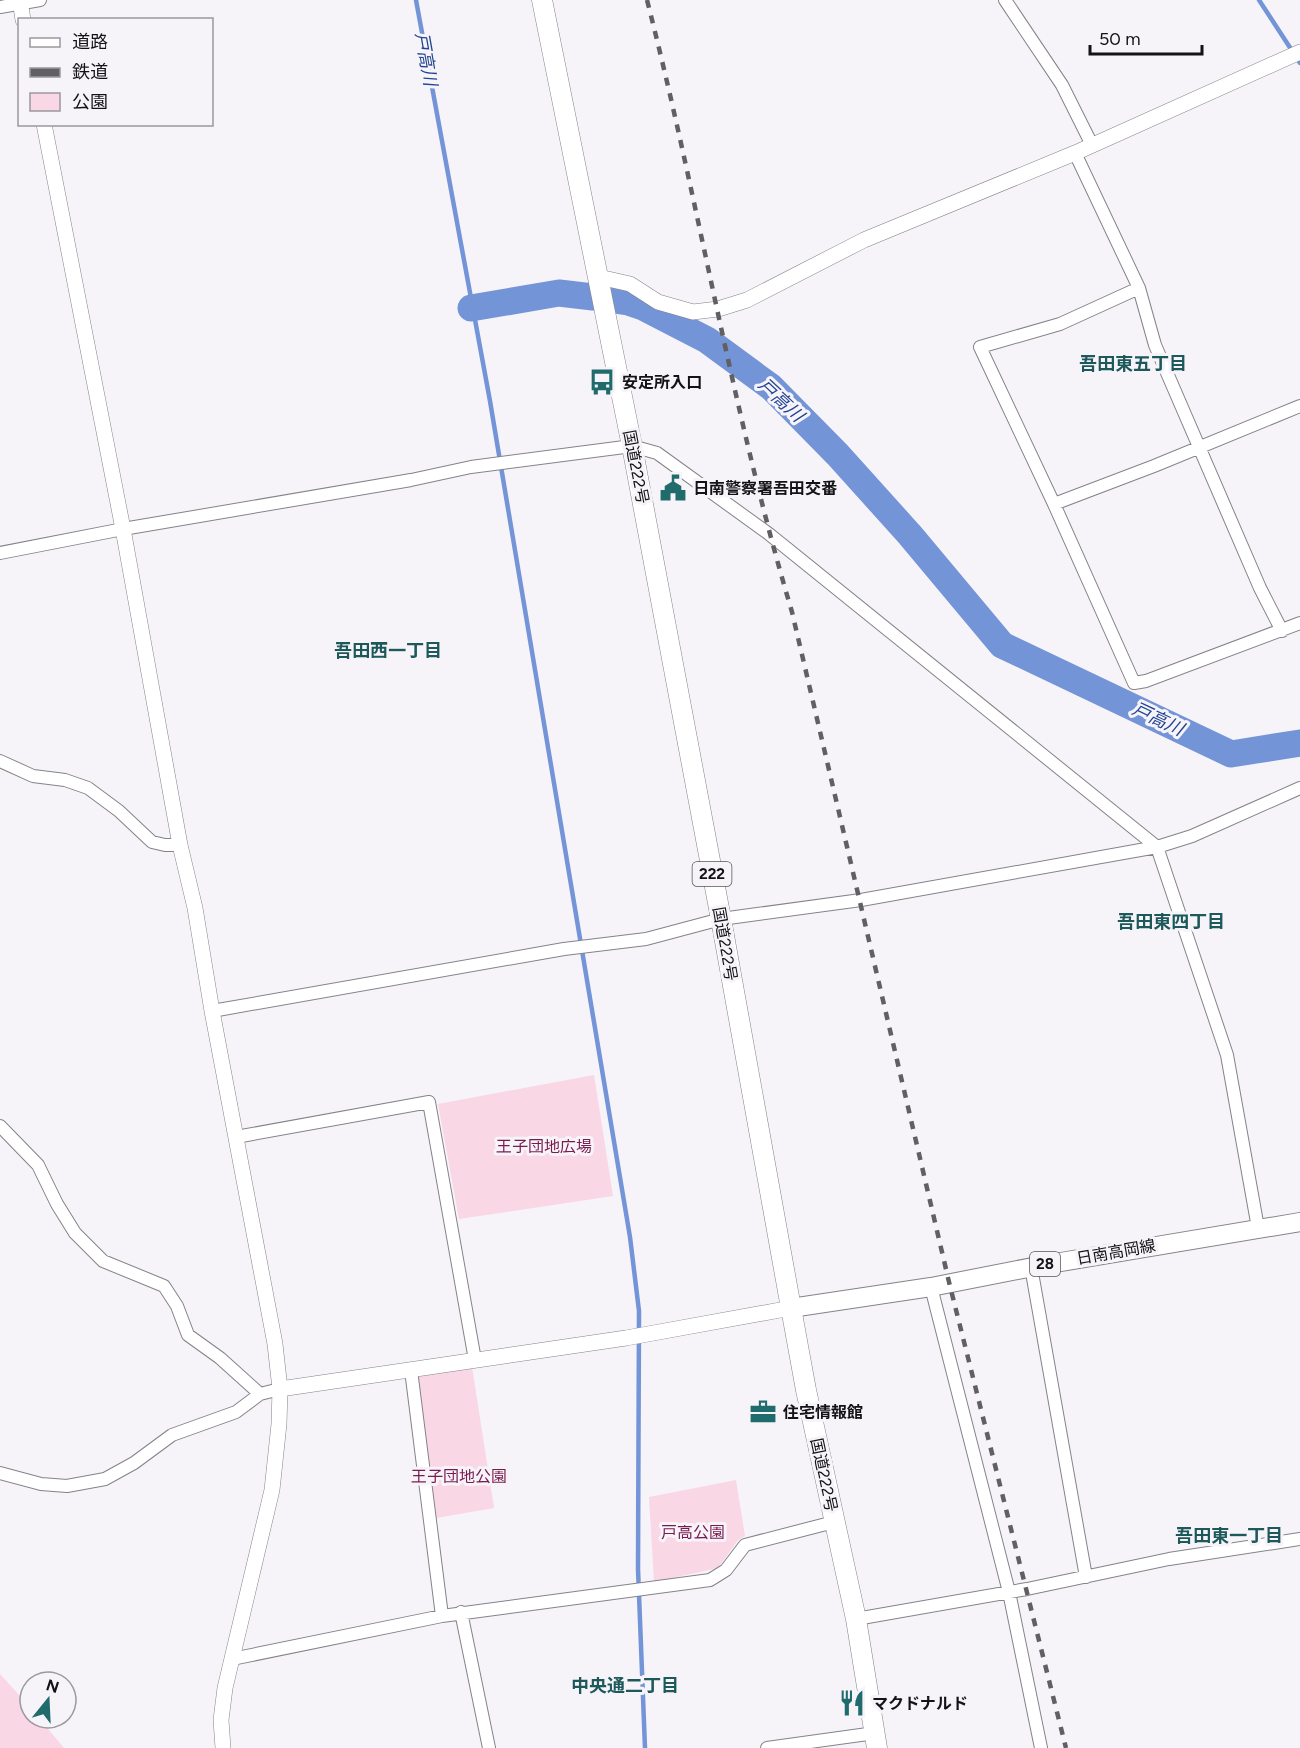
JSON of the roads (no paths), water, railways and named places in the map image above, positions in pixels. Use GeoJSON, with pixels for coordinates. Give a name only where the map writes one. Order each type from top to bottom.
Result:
{"type":"FeatureCollection","features":[{"type":"Feature","properties":{"kind":"highway","name":"国道222号"},"geometry":{"type":"LineString","coordinates":[[543,0],[632,446],[791,1308],[856,1619],[876,1740]]}},
{"type":"Feature","properties":{"kind":"main road","name":"日南高岡線"},"geometry":{"type":"LineString","coordinates":[[791,1308],[931,1287],[1031,1267],[1300,1222]]}},
{"type":"Feature","properties":{"kind":"street"},"geometry":{"type":"LineString","coordinates":[[0,7],[40,0]]}},
{"type":"Feature","properties":{"kind":"street"},"geometry":{"type":"LineString","coordinates":[[1005,0],[1062,85],[1092,145]]}},
{"type":"Feature","properties":{"kind":"street"},"geometry":{"type":"LineString","coordinates":[[20,2],[23,18]]}},
{"type":"Feature","properties":{"kind":"street"},"geometry":{"type":"LineString","coordinates":[[599,277],[630,284],[657,302],[693,312],[718,309],[747,300],[864,240],[1075,153],[1300,52]]}},
{"type":"Feature","properties":{"kind":"street"},"geometry":{"type":"LineString","coordinates":[[44,126],[123,529],[180,844],[195,908],[212,1011],[275,1344],[280,1389],[272,1490],[225,1688],[221,1720],[224,1748]]}},
{"type":"Feature","properties":{"kind":"street"},"geometry":{"type":"LineString","coordinates":[[1075,153],[1139,288],[1155,345],[1260,588],[1282,631]]}},
{"type":"Feature","properties":{"kind":"street"},"geometry":{"type":"LineString","coordinates":[[1139,288],[1060,324],[980,347],[1054,504],[1134,683],[1146,681],[1300,623]]}},
{"type":"Feature","properties":{"kind":"street"},"geometry":{"type":"LineString","coordinates":[[1054,504],[1300,406]]}},
{"type":"Feature","properties":{"kind":"street"},"geometry":{"type":"LineString","coordinates":[[0,553],[123,529],[411,480],[471,467],[632,446],[657,453],[769,534],[1157,847],[1227,1055],[1258,1228]]}},
{"type":"Feature","properties":{"kind":"street"},"geometry":{"type":"LineString","coordinates":[[0,761],[33,776],[65,780],[88,789],[119,811],[152,842],[165,845],[180,844]]}},
{"type":"Feature","properties":{"kind":"street"},"geometry":{"type":"LineString","coordinates":[[212,1011],[564,949],[645,939],[721,919],[852,902],[1157,847],[1192,836],[1300,788]]}},
{"type":"Feature","properties":{"kind":"street"},"geometry":{"type":"LineString","coordinates":[[236,1137],[429,1102],[475,1360]]}},
{"type":"Feature","properties":{"kind":"street"},"geometry":{"type":"LineString","coordinates":[[0,1126],[38,1165],[75,1233],[103,1261],[164,1286],[177,1306],[188,1335],[220,1358],[260,1394]]}},
{"type":"Feature","properties":{"kind":"street"},"geometry":{"type":"LineString","coordinates":[[1031,1267],[1086,1577]]}},
{"type":"Feature","properties":{"kind":"street"},"geometry":{"type":"LineString","coordinates":[[931,1287],[1009,1592],[1041,1748]]}},
{"type":"Feature","properties":{"kind":"street"},"geometry":{"type":"LineString","coordinates":[[0,1473],[41,1484],[68,1486],[105,1479],[134,1463],[172,1435],[236,1412],[260,1394],[280,1389],[626,1338],[791,1308]]}},
{"type":"Feature","properties":{"kind":"street"},"geometry":{"type":"LineString","coordinates":[[411,1370],[442,1616]]}},
{"type":"Feature","properties":{"kind":"street"},"geometry":{"type":"LineString","coordinates":[[232,1659],[461,1612],[710,1580],[726,1570],[745,1545],[834,1522]]}},
{"type":"Feature","properties":{"kind":"street"},"geometry":{"type":"LineString","coordinates":[[856,1619],[1009,1592],[1169,1559],[1300,1539]]}},
{"type":"Feature","properties":{"kind":"street"},"geometry":{"type":"LineString","coordinates":[[461,1612],[489,1748]]}},
{"type":"Feature","properties":{"kind":"street"},"geometry":{"type":"LineString","coordinates":[[766,1748],[876,1740]]}},
{"type":"Feature","properties":{"kind":"waterway"},"geometry":{"type":"LineString","coordinates":[[416,0],[490,401],[630,1237],[639,1311],[638,1569],[645,1748]]}},
{"type":"Feature","properties":{"kind":"waterway"},"geometry":{"type":"LineString","coordinates":[[1259,0],[1300,63]]}},
{"type":"Feature","properties":{"kind":"waterway","name":"戸高川"},"geometry":{"type":"LineString","coordinates":[[471,308],[559,293],[593,297],[628,302],[643,307],[707,340],[771,387],[838,455],[910,535],[1002,645],[1231,754],[1300,743]]}},
{"type":"Feature","properties":{"kind":"railway"},"geometry":{"type":"LineString","coordinates":[[647,0],[751,460],[792,612],[949,1282],[1066,1748]]}},
{"type":"Feature","properties":{"kind":"place","name":"安定所入口"},"geometry":{"type":"Point","coordinates":[602,382]}},
{"type":"Feature","properties":{"kind":"place","name":"日南警察署吾田交番"},"geometry":{"type":"Point","coordinates":[673,488]}},
{"type":"Feature","properties":{"kind":"place","name":"住宅情報館"},"geometry":{"type":"Point","coordinates":[763,1412]}},
{"type":"Feature","properties":{"kind":"place","name":"マクドナルド"},"geometry":{"type":"Point","coordinates":[852,1703]}},
{"type":"Feature","properties":{"kind":"district","name":"吾田東五丁目"},"geometry":{"type":"Point","coordinates":[1133,364]}},
{"type":"Feature","properties":{"kind":"district","name":"吾田西一丁目"},"geometry":{"type":"Point","coordinates":[388,651]}},
{"type":"Feature","properties":{"kind":"district","name":"吾田東四丁目"},"geometry":{"type":"Point","coordinates":[1171,922]}},
{"type":"Feature","properties":{"kind":"district","name":"吾田東一丁目"},"geometry":{"type":"Point","coordinates":[1229,1536]}},
{"type":"Feature","properties":{"kind":"district","name":"中央通二丁目"},"geometry":{"type":"Point","coordinates":[625,1686]}},
{"type":"Feature","properties":{"kind":"park label","name":"王子団地広場"},"geometry":{"type":"Point","coordinates":[544,1146]}},
{"type":"Feature","properties":{"kind":"park label","name":"王子団地公園"},"geometry":{"type":"Point","coordinates":[459,1476]}},
{"type":"Feature","properties":{"kind":"park label","name":"戸高公園"},"geometry":{"type":"Point","coordinates":[693,1532]}}]}
